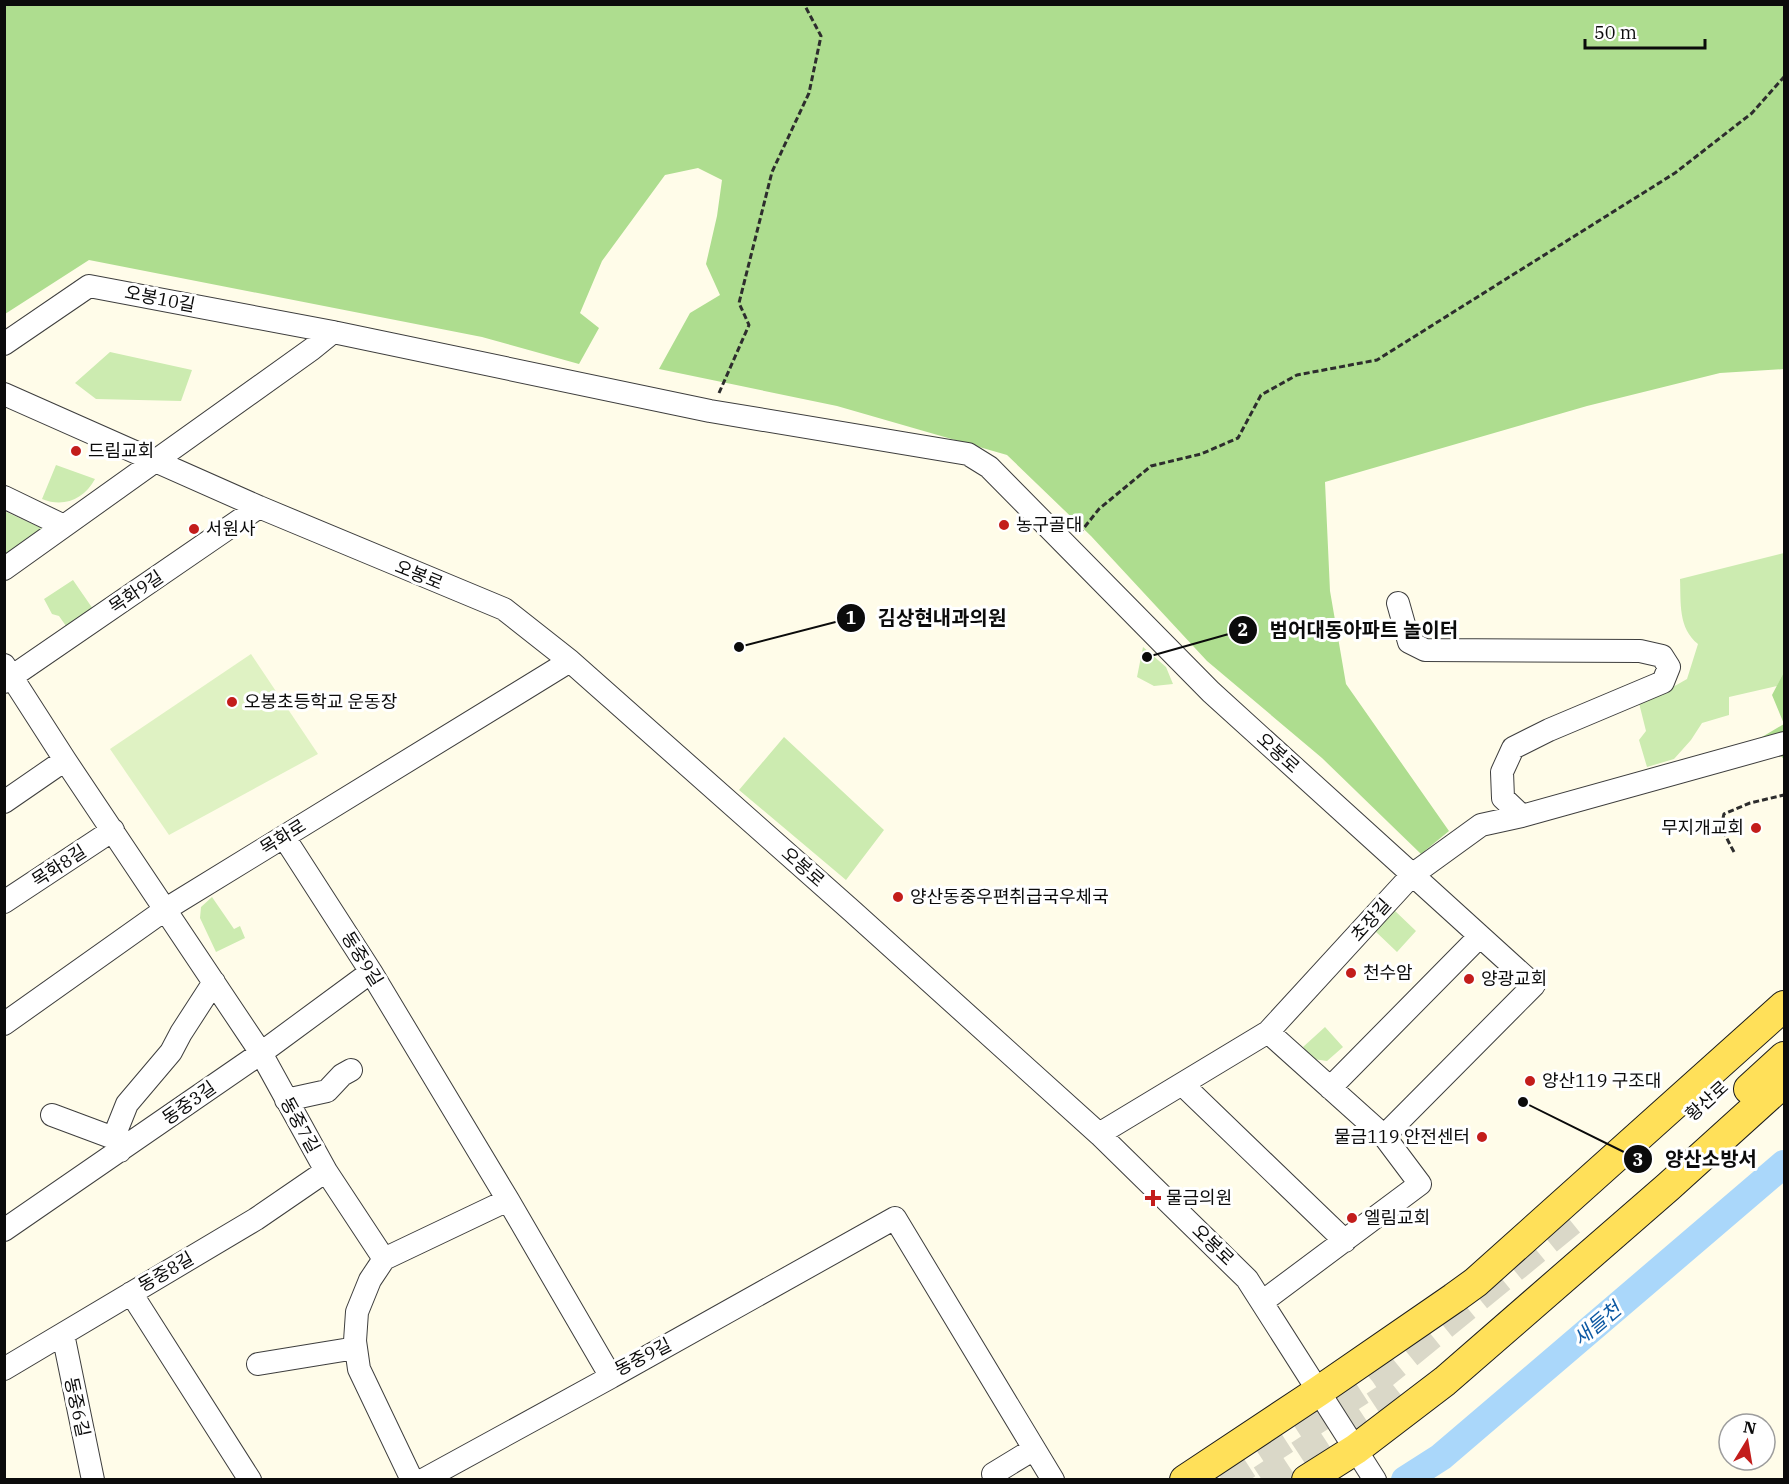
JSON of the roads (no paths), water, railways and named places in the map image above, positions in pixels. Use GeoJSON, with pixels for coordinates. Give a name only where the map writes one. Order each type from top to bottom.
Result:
{"type":"FeatureCollection","features":[{"type":"Feature","properties":{"kind":"main road"},"geometry":{"type":"LineString","coordinates":[[1185,1479],[1319,1391],[1476,1282],[1785,1006]]}},
{"type":"Feature","properties":{"kind":"main road","name":"황산로"},"geometry":{"type":"LineString","coordinates":[[1785,1031],[1581,1226],[1785,1057]]}},
{"type":"Feature","properties":{"kind":"main road"},"geometry":{"type":"LineString","coordinates":[[1307,1479],[1366,1465],[1445,1381],[1785,1082]]}},
{"type":"Feature","properties":{"kind":"street","name":"오봉10길"},"geometry":{"type":"LineString","coordinates":[[4,344],[89,286],[333,332]]}},
{"type":"Feature","properties":{"kind":"street","name":"오봉로"},"geometry":{"type":"LineString","coordinates":[[333,332],[710,411],[968,454],[989,467],[1211,692],[1412,875]]}},
{"type":"Feature","properties":{"kind":"street"},"geometry":{"type":"LineString","coordinates":[[4,569],[333,332]]}},
{"type":"Feature","properties":{"kind":"street"},"geometry":{"type":"LineString","coordinates":[[4,394],[156,461]]}},
{"type":"Feature","properties":{"kind":"street","name":"오봉로"},"geometry":{"type":"LineString","coordinates":[[156,461],[368,554],[504,609],[570,661],[852,910],[1099,1134],[1247,1279],[1366,1465]]}},
{"type":"Feature","properties":{"kind":"street"},"geometry":{"type":"LineString","coordinates":[[4,497],[64,526]]}},
{"type":"Feature","properties":{"kind":"street","name":"목화9길"},"geometry":{"type":"LineString","coordinates":[[166,909],[7,674],[259,507]]}},
{"type":"Feature","properties":{"kind":"street"},"geometry":{"type":"LineString","coordinates":[[1398,603],[1409,642],[1425,650],[1640,651],[1662,656],[1669,667],[1663,682],[1549,730],[1513,748],[1502,772],[1503,798],[1522,816]]}},
{"type":"Feature","properties":{"kind":"street","name":"목화로"},"geometry":{"type":"LineString","coordinates":[[4,1024],[166,909],[570,661]]}},
{"type":"Feature","properties":{"kind":"street","name":"초장길"},"geometry":{"type":"LineString","coordinates":[[1099,1134],[1268,1032],[1412,875],[1482,825],[1785,743]]}},
{"type":"Feature","properties":{"kind":"street"},"geometry":{"type":"LineString","coordinates":[[4,802],[66,760]]}},
{"type":"Feature","properties":{"kind":"street","name":"목화8길"},"geometry":{"type":"LineString","coordinates":[[4,902],[113,830]]}},
{"type":"Feature","properties":{"kind":"street","name":"동중9길"},"geometry":{"type":"LineString","coordinates":[[284,837],[371,972],[611,1377],[895,1218],[1053,1479]]}},
{"type":"Feature","properties":{"kind":"street"},"geometry":{"type":"LineString","coordinates":[[1384,1136],[1534,986],[1412,875]]}},
{"type":"Feature","properties":{"kind":"street","name":"동중7길"},"geometry":{"type":"LineString","coordinates":[[166,909],[261,1053],[326,1171],[384,1259]]}},
{"type":"Feature","properties":{"kind":"street"},"geometry":{"type":"LineString","coordinates":[[1330,1088],[1480,936]]}},
{"type":"Feature","properties":{"kind":"street","name":"동중3길"},"geometry":{"type":"LineString","coordinates":[[4,1230],[119,1146],[261,1053],[371,972]]}},
{"type":"Feature","properties":{"kind":"street"},"geometry":{"type":"LineString","coordinates":[[119,1146],[117,1130],[127,1104],[171,1052],[214,982]]}},
{"type":"Feature","properties":{"kind":"street"},"geometry":{"type":"LineString","coordinates":[[1262,1302],[1420,1184],[1384,1136],[1268,1032]]}},
{"type":"Feature","properties":{"kind":"street"},"geometry":{"type":"LineString","coordinates":[[286,1100],[327,1091],[342,1075],[351,1070]]}},
{"type":"Feature","properties":{"kind":"street"},"geometry":{"type":"LineString","coordinates":[[1183,1085],[1345,1241]]}},
{"type":"Feature","properties":{"kind":"street"},"geometry":{"type":"LineString","coordinates":[[52,1114],[119,1146]]}},
{"type":"Feature","properties":{"kind":"street","name":"동중8길"},"geometry":{"type":"LineString","coordinates":[[4,1369],[256,1219],[326,1171]]}},
{"type":"Feature","properties":{"kind":"street"},"geometry":{"type":"LineString","coordinates":[[412,1479],[359,1369],[356,1348],[357,1312],[370,1280],[384,1259],[508,1200]]}},
{"type":"Feature","properties":{"kind":"street"},"geometry":{"type":"LineString","coordinates":[[131,1293],[250,1479]]}},
{"type":"Feature","properties":{"kind":"street","name":"동중6길"},"geometry":{"type":"LineString","coordinates":[[63,1334],[93,1479]]}},
{"type":"Feature","properties":{"kind":"street"},"geometry":{"type":"LineString","coordinates":[[258,1364],[356,1348]]}},
{"type":"Feature","properties":{"kind":"street"},"geometry":{"type":"LineString","coordinates":[[423,1479],[611,1377]]}},
{"type":"Feature","properties":{"kind":"street"},"geometry":{"type":"LineString","coordinates":[[993,1474],[1034,1449]]}},
{"type":"Feature","properties":{"kind":"waterway","name":"새들천"},"geometry":{"type":"LineString","coordinates":[[1405,1480],[1441,1457],[1784,1164]]}},
{"type":"Feature","properties":{"kind":"tunnel"},"geometry":{"type":"LineString","coordinates":[[1222,1480],[1373,1382],[1574,1218]]}},
{"type":"Feature","properties":{"kind":"tunnel"},"geometry":{"type":"LineString","coordinates":[[1262,1480],[1397,1390]]}},
{"type":"Feature","properties":{"kind":"place","name":"드림교회"},"geometry":{"type":"Point","coordinates":[76,451]}},
{"type":"Feature","properties":{"kind":"place","name":"농구골대"},"geometry":{"type":"Point","coordinates":[1004,525]}},
{"type":"Feature","properties":{"kind":"place","name":"서원사"},"geometry":{"type":"Point","coordinates":[194,529]}},
{"type":"Feature","properties":{"kind":"place","name":"김상현내과의원"},"geometry":{"type":"Point","coordinates":[739,647]}},
{"type":"Feature","properties":{"kind":"place","name":"범어대동아파트 놀이터"},"geometry":{"type":"Point","coordinates":[1147,657]}},
{"type":"Feature","properties":{"kind":"place","name":"오봉초등학교 운동장"},"geometry":{"type":"Point","coordinates":[232,702]}},
{"type":"Feature","properties":{"kind":"place","name":"무지개교회"},"geometry":{"type":"Point","coordinates":[1756,828]}},
{"type":"Feature","properties":{"kind":"place","name":"양산동중우편취급국우체국"},"geometry":{"type":"Point","coordinates":[898,897]}},
{"type":"Feature","properties":{"kind":"place","name":"천수암"},"geometry":{"type":"Point","coordinates":[1351,973]}},
{"type":"Feature","properties":{"kind":"place","name":"양광교회"},"geometry":{"type":"Point","coordinates":[1469,979]}},
{"type":"Feature","properties":{"kind":"place","name":"양산119 구조대"},"geometry":{"type":"Point","coordinates":[1530,1081]}},
{"type":"Feature","properties":{"kind":"place","name":"양산소방서"},"geometry":{"type":"Point","coordinates":[1523,1102]}},
{"type":"Feature","properties":{"kind":"place","name":"물금119 안전센터"},"geometry":{"type":"Point","coordinates":[1482,1137]}},
{"type":"Feature","properties":{"kind":"place","name":"물금의원"},"geometry":{"type":"Point","coordinates":[1153,1198]}},
{"type":"Feature","properties":{"kind":"place","name":"엘림교회"},"geometry":{"type":"Point","coordinates":[1352,1218]}}]}
